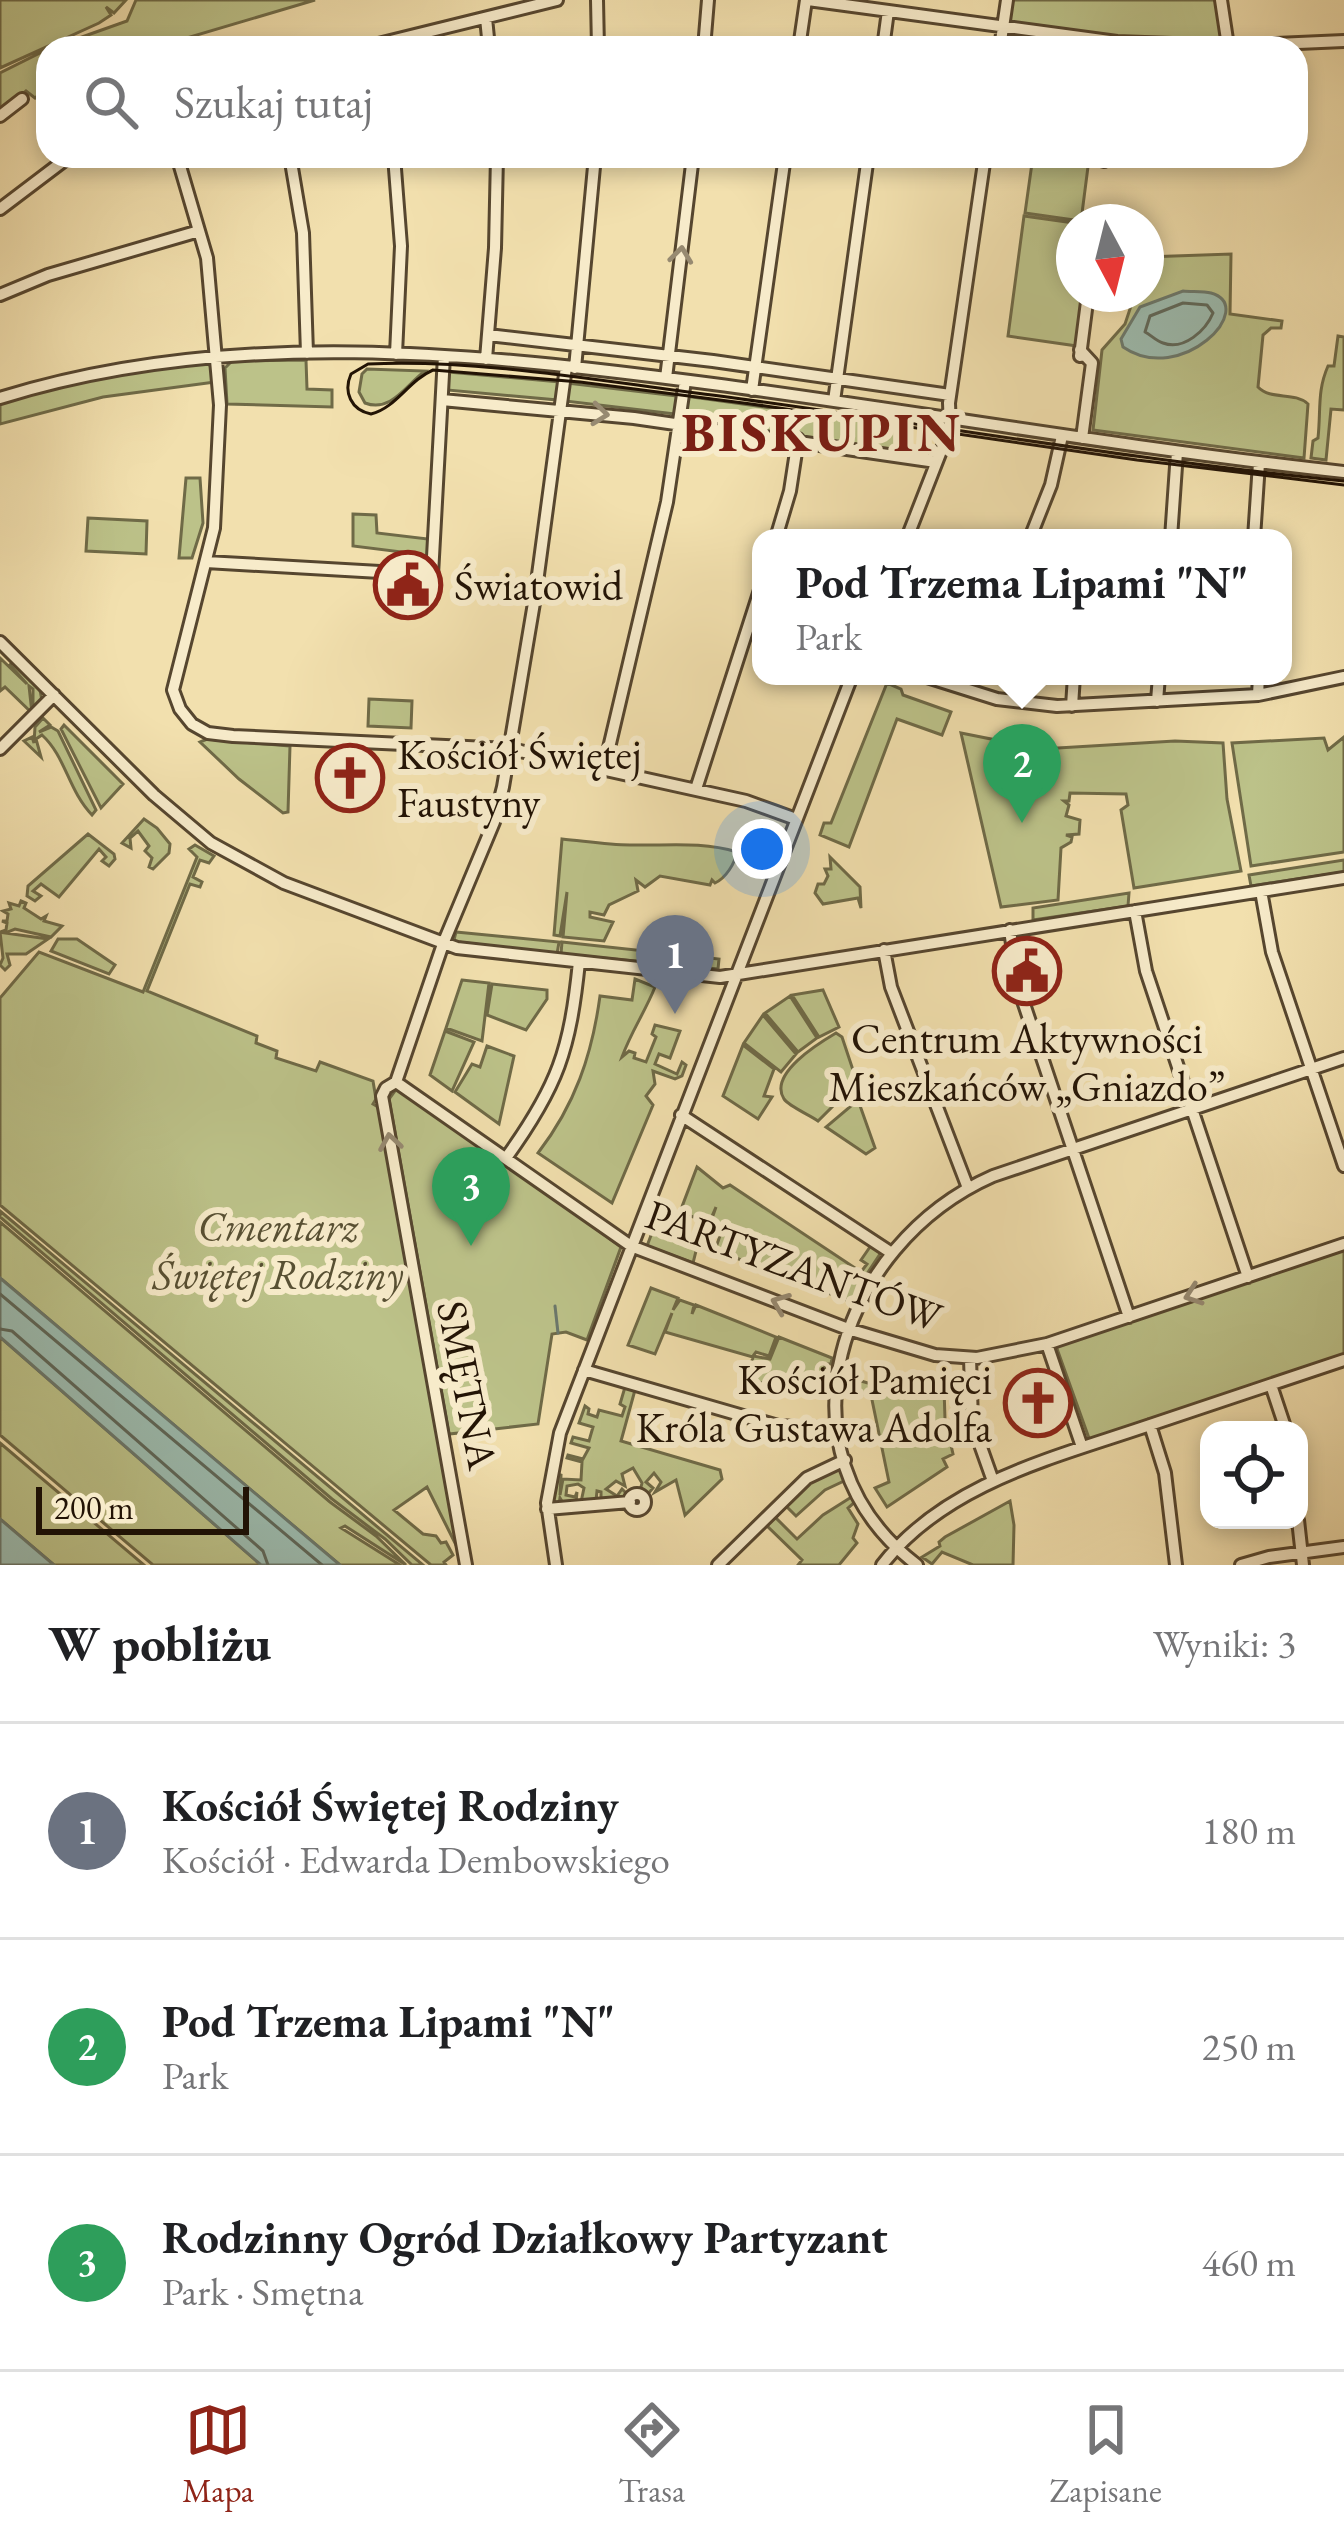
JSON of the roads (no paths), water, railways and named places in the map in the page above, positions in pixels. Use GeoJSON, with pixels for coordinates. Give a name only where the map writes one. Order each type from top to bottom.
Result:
{"type":"FeatureCollection","features":[{"type":"Feature","properties":{"kind":"street"},"geometry":{"type":"LineString","coordinates":[[416,36],[557,0]]}},
{"type":"Feature","properties":{"kind":"street"},"geometry":{"type":"LineString","coordinates":[[597,0],[598,36]]}},
{"type":"Feature","properties":{"kind":"street"},"geometry":{"type":"LineString","coordinates":[[705,36],[708,0]]}},
{"type":"Feature","properties":{"kind":"street"},"geometry":{"type":"LineString","coordinates":[[802,36],[807,0],[1057,36]]}},
{"type":"Feature","properties":{"kind":"street"},"geometry":{"type":"LineString","coordinates":[[1002,36],[1007,0]]}},
{"type":"Feature","properties":{"kind":"street"},"geometry":{"type":"LineString","coordinates":[[1221,0],[1226,36]]}},
{"type":"Feature","properties":{"kind":"street"},"geometry":{"type":"LineString","coordinates":[[885,36],[888,11]]}},
{"type":"Feature","properties":{"kind":"street"},"geometry":{"type":"LineString","coordinates":[[486,18],[488,36]]}},
{"type":"Feature","properties":{"kind":"street"},"geometry":{"type":"LineString","coordinates":[[1308,42],[1344,40]]}},
{"type":"Feature","properties":{"kind":"street"},"geometry":{"type":"LineString","coordinates":[[0,116],[22,99]]}},
{"type":"Feature","properties":{"kind":"street"},"geometry":{"type":"LineString","coordinates":[[0,209],[54,168]]}},
{"type":"Feature","properties":{"kind":"street"},"geometry":{"type":"LineString","coordinates":[[181,168],[213,292],[218,356],[214,528],[173,681],[184,716],[201,730],[233,736],[511,749],[746,801],[796,819]]}},
{"type":"Feature","properties":{"kind":"street"},"geometry":{"type":"LineString","coordinates":[[292,168],[303,233],[307,353]]}},
{"type":"Feature","properties":{"kind":"street"},"geometry":{"type":"LineString","coordinates":[[395,168],[400,246],[396,354]]}},
{"type":"Feature","properties":{"kind":"street"},"geometry":{"type":"LineString","coordinates":[[486,359],[495,168]]}},
{"type":"Feature","properties":{"kind":"street","name":"SMĘTNA"},"geometry":{"type":"LineString","coordinates":[[466,1565],[383,1102],[386,1088],[396,1082],[443,944],[494,821],[511,749],[561,410],[578,344],[594,168]]}},
{"type":"Feature","properties":{"kind":"street"},"geometry":{"type":"LineString","coordinates":[[666,379],[692,168]]}},
{"type":"Feature","properties":{"kind":"street"},"geometry":{"type":"LineString","coordinates":[[752,390],[782,168]]}},
{"type":"Feature","properties":{"kind":"street"},"geometry":{"type":"LineString","coordinates":[[834,401],[866,168]]}},
{"type":"Feature","properties":{"kind":"street"},"geometry":{"type":"LineString","coordinates":[[910,529],[950,428],[950,394],[983,168]]}},
{"type":"Feature","properties":{"kind":"street"},"geometry":{"type":"LineString","coordinates":[[0,295],[48,275],[199,231]]}},
{"type":"Feature","properties":{"kind":"street"},"geometry":{"type":"LineString","coordinates":[[1082,438],[1092,370],[1079,359],[1086,312]]}},
{"type":"Feature","properties":{"kind":"street"},"geometry":{"type":"LineString","coordinates":[[488,334],[950,394]]}},
{"type":"Feature","properties":{"kind":"street"},"geometry":{"type":"LineString","coordinates":[[0,398],[118,368],[218,356],[445,356],[685,381],[1344,472]]}},
{"type":"Feature","properties":{"kind":"street"},"geometry":{"type":"LineString","coordinates":[[206,562],[432,575],[445,356]]}},
{"type":"Feature","properties":{"kind":"street"},"geometry":{"type":"LineString","coordinates":[[604,769],[667,502],[685,381]]}},
{"type":"Feature","properties":{"kind":"street"},"geometry":{"type":"LineString","coordinates":[[442,400],[679,424],[936,462]]}},
{"type":"Feature","properties":{"kind":"street"},"geometry":{"type":"LineString","coordinates":[[1034,529],[1051,485],[1062,436]]}},
{"type":"Feature","properties":{"kind":"street"},"geometry":{"type":"LineString","coordinates":[[778,529],[798,439]]}},
{"type":"Feature","properties":{"kind":"street"},"geometry":{"type":"LineString","coordinates":[[1172,529],[1177,452]]}},
{"type":"Feature","properties":{"kind":"street"},"geometry":{"type":"LineString","coordinates":[[1255,529],[1259,463]]}},
{"type":"Feature","properties":{"kind":"street"},"geometry":{"type":"LineString","coordinates":[[696,789],[752,615]]}},
{"type":"Feature","properties":{"kind":"street"},"geometry":{"type":"LineString","coordinates":[[0,642],[154,795],[221,850],[284,883],[443,944],[716,976],[1344,878]]}},
{"type":"Feature","properties":{"kind":"street"},"geometry":{"type":"LineString","coordinates":[[951,685],[1016,703],[1072,706],[1258,695],[1344,677]]}},
{"type":"Feature","properties":{"kind":"street"},"geometry":{"type":"LineString","coordinates":[[556,1565],[547,1509],[554,1452],[848,685]]}},
{"type":"Feature","properties":{"kind":"street"},"geometry":{"type":"LineString","coordinates":[[963,689],[965,685]]}},
{"type":"Feature","properties":{"kind":"street"},"geometry":{"type":"LineString","coordinates":[[1072,706],[1073,685]]}},
{"type":"Feature","properties":{"kind":"street"},"geometry":{"type":"LineString","coordinates":[[1157,701],[1158,685]]}},
{"type":"Feature","properties":{"kind":"street"},"geometry":{"type":"LineString","coordinates":[[1258,685],[1258,695]]}},
{"type":"Feature","properties":{"kind":"street"},"geometry":{"type":"LineString","coordinates":[[0,749],[54,695]]}},
{"type":"Feature","properties":{"kind":"street"},"geometry":{"type":"LineString","coordinates":[[1262,891],[1271,946],[1344,1166]]}},
{"type":"Feature","properties":{"kind":"street"},"geometry":{"type":"LineString","coordinates":[[1135,911],[1146,971],[1248,1277]]}},
{"type":"Feature","properties":{"kind":"street"},"geometry":{"type":"LineString","coordinates":[[1010,930],[1018,986],[1129,1317]]}},
{"type":"Feature","properties":{"kind":"street"},"geometry":{"type":"LineString","coordinates":[[884,950],[891,987],[968,1188]]}},
{"type":"Feature","properties":{"kind":"street"},"geometry":{"type":"LineString","coordinates":[[506,1158],[542,1107],[563,1063],[579,962]]}},
{"type":"Feature","properties":{"kind":"street"},"geometry":{"type":"LineString","coordinates":[[917,1565],[867,1513],[845,1460],[839,1429],[837,1385],[848,1329],[866,1287],[890,1252],[925,1216],[968,1188],[1072,1148],[1344,1058]]}},
{"type":"Feature","properties":{"kind":"street","name":"PARTYZANTÓW"},"geometry":{"type":"LineString","coordinates":[[396,1082],[631,1246],[848,1329],[926,1353],[970,1358],[1048,1344],[1344,1244]]}},
{"type":"Feature","properties":{"kind":"street"},"geometry":{"type":"LineString","coordinates":[[681,1115],[890,1252]]}},
{"type":"Feature","properties":{"kind":"street"},"geometry":{"type":"LineString","coordinates":[[1048,1344],[1082,1447]]}},
{"type":"Feature","properties":{"kind":"street"},"geometry":{"type":"LineString","coordinates":[[970,1358],[972,1422],[994,1481]]}},
{"type":"Feature","properties":{"kind":"street"},"geometry":{"type":"LineString","coordinates":[[882,1565],[934,1514],[994,1481],[1344,1360]]}},
{"type":"Feature","properties":{"kind":"street"},"geometry":{"type":"LineString","coordinates":[[584,1370],[778,1426],[839,1429]]}},
{"type":"Feature","properties":{"kind":"street"},"geometry":{"type":"LineString","coordinates":[[1271,1384],[1283,1421]]}},
{"type":"Feature","properties":{"kind":"street"},"geometry":{"type":"LineString","coordinates":[[1150,1425],[1166,1473],[1176,1565]]}},
{"type":"Feature","properties":{"kind":"street"},"geometry":{"type":"LineString","coordinates":[[718,1565],[806,1478],[845,1460]]}},
{"type":"Feature","properties":{"kind":"street"},"geometry":{"type":"LineString","coordinates":[[547,1509],[630,1502]]}},
{"type":"Feature","properties":{"kind":"street"},"geometry":{"type":"LineString","coordinates":[[1299,1529],[1302,1559]]}},
{"type":"Feature","properties":{"kind":"street"},"geometry":{"type":"LineString","coordinates":[[1241,1565],[1302,1559],[1344,1547]]}},
{"type":"Feature","properties":{"kind":"water"},"geometry":{"type":"Polygon","coordinates":[[[1183,291],[1211,293],[1223,301],[1226,313],[1220,327],[1189,351],[1145,357],[1123,347],[1121,339],[1137,312],[1164,312],[1164,298],[1183,291]]]}},
{"type":"Feature","properties":{"kind":"water"},"geometry":{"type":"Polygon","coordinates":[[[0,1278],[340,1565],[261,1565],[0,1337],[0,1278]]]}},
{"type":"Feature","properties":{"kind":"water"},"geometry":{"type":"Polygon","coordinates":[[[0,1519],[54,1565],[0,1565],[0,1519]]]}},
{"type":"Feature","properties":{"kind":"waterway"},"geometry":{"type":"LineString","coordinates":[[555,1306],[558,1333]]}},
{"type":"Feature","properties":{"kind":"tram line"},"geometry":{"type":"LineString","coordinates":[[1344,481],[497,368],[368,364],[351,374],[348,387],[354,404],[371,414],[433,370],[580,382],[1344,485]]}},
{"type":"Feature","properties":{"kind":"place","name":"Światowid"},"geometry":{"type":"Point","coordinates":[408,585]}},
{"type":"Feature","properties":{"kind":"place","name":"Kościół Świętej Faustyny"},"geometry":{"type":"Point","coordinates":[350,778]}},
{"type":"Feature","properties":{"kind":"place","name":"Pod Trzema Lipami \"N\""},"geometry":{"type":"Point","coordinates":[1022,823]}},
{"type":"Feature","properties":{"kind":"place","name":"Centrum Aktywności Mieszkańców „Gniazdo”"},"geometry":{"type":"Point","coordinates":[1027,971]}},
{"type":"Feature","properties":{"kind":"place","name":"Kościół Świętej Rodziny"},"geometry":{"type":"Point","coordinates":[675,1014]}},
{"type":"Feature","properties":{"kind":"place","name":"Rodzinny Ogród Działkowy Partyzant"},"geometry":{"type":"Point","coordinates":[471,1246]}},
{"type":"Feature","properties":{"kind":"place","name":"Kościół Pamięci Króla Gustawa Adolfa"},"geometry":{"type":"Point","coordinates":[1038,1403]}},
{"type":"Feature","properties":{"kind":"district","name":"BISKUPIN"},"geometry":{"type":"Point","coordinates":[822,432]}},
{"type":"Feature","properties":{"kind":"park label","name":"Cmentarz Świętej Rodziny"},"geometry":{"type":"Point","coordinates":[278,1250]}}]}
